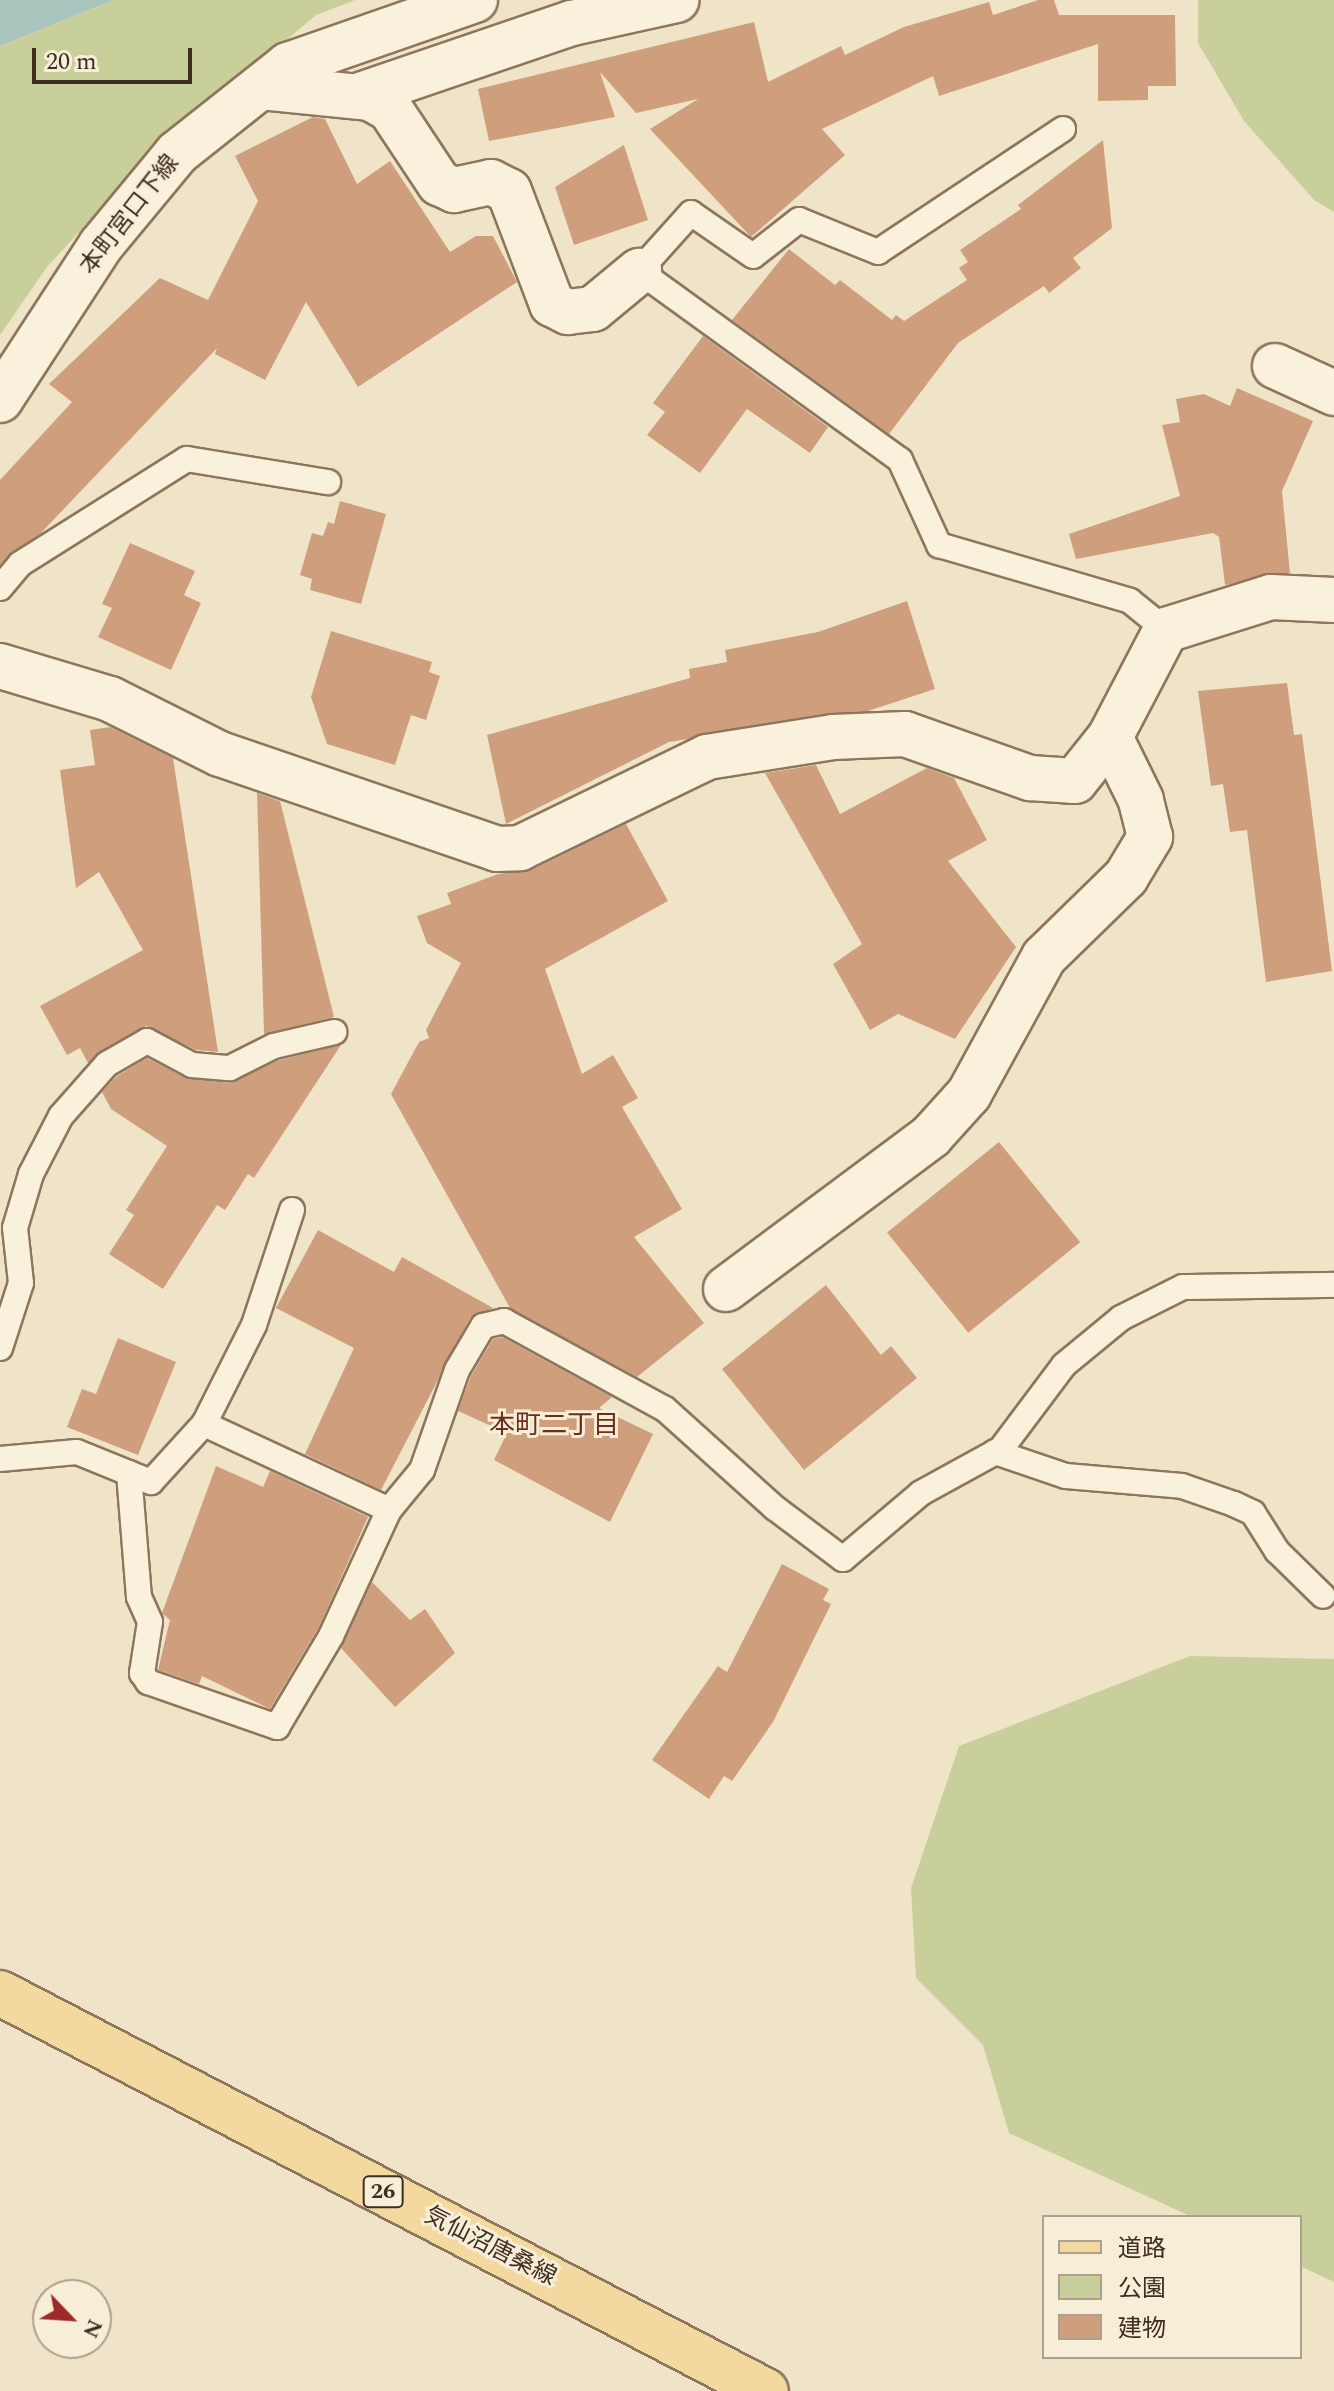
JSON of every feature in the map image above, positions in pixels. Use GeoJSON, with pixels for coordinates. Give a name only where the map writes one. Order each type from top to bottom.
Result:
{"type":"FeatureCollection","features":[{"type":"Feature","properties":{"kind":"main road","name":"気仙沼唐桑線"},"geometry":{"type":"LineString","coordinates":[[0,1993],[766,2391]]}},
{"type":"Feature","properties":{"kind":"street","name":"本町宮口下線"},"geometry":{"type":"LineString","coordinates":[[0,400],[101,245],[177,153],[288,65],[475,0]]}},
{"type":"Feature","properties":{"kind":"street"},"geometry":{"type":"LineString","coordinates":[[357,96],[513,41],[677,0]]}},
{"type":"Feature","properties":{"kind":"street"},"geometry":{"type":"LineString","coordinates":[[261,87],[357,96],[390,109],[439,183],[454,190],[491,182],[509,191],[552,304],[568,312],[593,309],[639,271]]}},
{"type":"Feature","properties":{"kind":"street"},"geometry":{"type":"LineString","coordinates":[[1275,366],[1334,393]]}},
{"type":"Feature","properties":{"kind":"street"},"geometry":{"type":"LineString","coordinates":[[0,666],[110,699],[220,754],[497,849],[520,848],[707,757],[833,737],[905,734],[1030,778],[1075,781],[1110,737],[1166,630],[1271,597],[1334,600]]}},
{"type":"Feature","properties":{"kind":"street"},"geometry":{"type":"LineString","coordinates":[[726,1289],[931,1136],[969,1094],[1044,957],[1126,877],[1150,837],[1141,800],[1110,737]]}},
{"type":"Feature","properties":{"kind":"lane"},"geometry":{"type":"LineString","coordinates":[[1063,129],[878,252],[799,220],[753,256],[691,213],[639,271],[900,460],[939,545],[1130,601],[1166,630]]}},
{"type":"Feature","properties":{"kind":"lane"},"geometry":{"type":"LineString","coordinates":[[0,588],[20,564],[187,459],[328,482]]}},
{"type":"Feature","properties":{"kind":"lane"},"geometry":{"type":"LineString","coordinates":[[0,1348],[21,1283],[15,1228],[31,1174],[61,1116],[107,1064],[147,1041],[192,1065],[230,1068],[274,1046],[334,1032]]}},
{"type":"Feature","properties":{"kind":"lane"},"geometry":{"type":"LineString","coordinates":[[0,1459],[77,1452],[151,1482],[204,1424],[254,1325],[292,1210]]}},
{"type":"Feature","properties":{"kind":"lane"},"geometry":{"type":"LineString","coordinates":[[129,1473],[139,1597],[150,1622],[142,1673],[148,1682],[277,1727],[331,1636],[389,1510],[422,1470],[457,1370],[483,1326],[504,1321],[665,1409],[775,1508],[843,1559],[921,1493],[995,1452],[1064,1365],[1121,1318],[1183,1287],[1334,1285]]}},
{"type":"Feature","properties":{"kind":"lane"},"geometry":{"type":"LineString","coordinates":[[204,1424],[389,1510]]}},
{"type":"Feature","properties":{"kind":"lane"},"geometry":{"type":"LineString","coordinates":[[995,1452],[1066,1476],[1182,1486],[1234,1504],[1253,1513],[1290,1566],[1323,1596]]}},
{"type":"Feature","properties":{"kind":"green space"},"geometry":{"type":"Polygon","coordinates":[[[113,0],[355,0],[316,15],[147,158],[47,267],[0,335],[0,46],[113,0]]]}},
{"type":"Feature","properties":{"kind":"green space"},"geometry":{"type":"Polygon","coordinates":[[[1198,0],[1334,0],[1334,212],[1314,200],[1244,121],[1198,43],[1198,0]]]}},
{"type":"Feature","properties":{"kind":"green space"},"geometry":{"type":"Polygon","coordinates":[[[1190,1656],[1334,1659],[1334,2282],[1302,2267],[1302,2215],[1188,2215],[1009,2133],[983,2045],[916,1978],[911,1888],[959,1746],[1190,1656]]]}},
{"type":"Feature","properties":{"kind":"water"},"geometry":{"type":"Polygon","coordinates":[[[0,0],[113,0],[0,46],[0,0]]]}},
{"type":"Feature","properties":{"kind":"building"},"geometry":{"type":"Polygon","coordinates":[[[1038,0],[1054,0],[1059,15],[1175,15],[1176,86],[1148,86],[1148,100],[1098,101],[1098,44],[939,96],[933,76],[822,129],[845,155],[751,237],[650,129],[698,99],[636,113],[600,72],[615,117],[489,141],[478,89],[754,22],[768,82],[841,46],[845,55],[904,27],[989,2],[993,15],[1038,0]]]}},
{"type":"Feature","properties":{"kind":"building"},"geometry":{"type":"Polygon","coordinates":[[[313,117],[325,119],[357,184],[390,161],[450,252],[476,236],[493,236],[517,282],[358,387],[306,302],[265,380],[215,354],[217,348],[40,534],[0,565],[0,480],[72,402],[49,384],[160,278],[208,300],[258,201],[235,156],[313,117]]]}},
{"type":"Feature","properties":{"kind":"building"},"geometry":{"type":"Polygon","coordinates":[[[1103,140],[1112,228],[1073,258],[1081,268],[1049,293],[1044,286],[958,343],[889,434],[732,320],[789,249],[835,285],[840,280],[892,320],[896,315],[904,321],[967,280],[959,268],[968,262],[960,250],[1021,209],[1018,205],[1103,140]]]}},
{"type":"Feature","properties":{"kind":"building"},"geometry":{"type":"Polygon","coordinates":[[[624,145],[648,220],[574,245],[555,187],[624,145]]]}},
{"type":"Feature","properties":{"kind":"building"},"geometry":{"type":"Polygon","coordinates":[[[703,336],[828,427],[810,453],[747,409],[700,473],[647,435],[665,412],[653,403],[703,336]]]}},
{"type":"Feature","properties":{"kind":"building"},"geometry":{"type":"Polygon","coordinates":[[[1237,388],[1313,421],[1282,491],[1290,573],[1225,585],[1219,537],[1213,533],[1076,559],[1069,534],[1180,496],[1162,425],[1180,422],[1176,399],[1204,394],[1230,406],[1237,388]]]}},
{"type":"Feature","properties":{"kind":"building"},"geometry":{"type":"Polygon","coordinates":[[[340,501],[386,514],[361,604],[310,590],[312,579],[300,575],[312,533],[323,536],[328,522],[334,524],[340,501]]]}},
{"type":"Feature","properties":{"kind":"building"},"geometry":{"type":"Polygon","coordinates":[[[130,543],[195,571],[184,595],[201,603],[171,670],[98,637],[112,608],[102,604],[130,543]]]}},
{"type":"Feature","properties":{"kind":"building"},"geometry":{"type":"Polygon","coordinates":[[[907,601],[935,689],[868,711],[669,742],[506,824],[487,735],[690,678],[689,669],[727,662],[725,650],[818,632],[907,601]]]}},
{"type":"Feature","properties":{"kind":"building"},"geometry":{"type":"Polygon","coordinates":[[[331,631],[432,662],[429,672],[440,676],[426,720],[411,715],[395,765],[327,744],[311,697],[331,631]]]}},
{"type":"Feature","properties":{"kind":"building"},"geometry":{"type":"Polygon","coordinates":[[[1287,683],[1294,735],[1302,734],[1332,971],[1266,982],[1247,830],[1230,832],[1223,784],[1211,786],[1198,691],[1287,683]]]}},
{"type":"Feature","properties":{"kind":"building"},"geometry":{"type":"Polygon","coordinates":[[[110,727],[173,758],[218,1052],[196,1050],[146,1026],[88,1063],[80,1048],[67,1055],[40,1006],[143,950],[99,872],[76,888],[60,770],[95,765],[90,730],[110,727]]]}},
{"type":"Feature","properties":{"kind":"building"},"geometry":{"type":"Polygon","coordinates":[[[816,765],[840,814],[927,768],[954,778],[987,840],[948,861],[1016,947],[955,1039],[898,1014],[870,1030],[833,964],[862,944],[765,773],[816,765]]]}},
{"type":"Feature","properties":{"kind":"building"},"geometry":{"type":"Polygon","coordinates":[[[257,793],[280,801],[334,1017],[264,1034],[257,793]]]}},
{"type":"Feature","properties":{"kind":"building"},"geometry":{"type":"Polygon","coordinates":[[[626,824],[668,901],[545,969],[582,1074],[613,1055],[638,1098],[622,1107],[682,1209],[634,1237],[704,1323],[637,1377],[510,1308],[391,1094],[419,1042],[429,1038],[426,1030],[461,963],[427,943],[417,916],[451,904],[447,893],[498,874],[531,870],[626,824]]]}},
{"type":"Feature","properties":{"kind":"building"},"geometry":{"type":"Polygon","coordinates":[[[341,1045],[254,1178],[248,1174],[225,1210],[217,1205],[163,1289],[109,1254],[134,1215],[126,1210],[167,1146],[111,1109],[102,1092],[117,1076],[147,1058],[186,1078],[230,1083],[279,1060],[341,1045]]]}},
{"type":"Feature","properties":{"kind":"building"},"geometry":{"type":"Polygon","coordinates":[[[999,1142],[1080,1242],[968,1333],[887,1233],[999,1142]]]}},
{"type":"Feature","properties":{"kind":"building"},"geometry":{"type":"Polygon","coordinates":[[[318,1230],[394,1272],[402,1257],[493,1308],[470,1318],[381,1490],[305,1454],[354,1348],[276,1308],[318,1230]]]}},
{"type":"Feature","properties":{"kind":"building"},"geometry":{"type":"Polygon","coordinates":[[[826,1285],[881,1355],[891,1346],[917,1378],[804,1470],[722,1369],[826,1285]]]}},
{"type":"Feature","properties":{"kind":"building"},"geometry":{"type":"Polygon","coordinates":[[[502,1337],[612,1397],[599,1408],[653,1434],[610,1522],[494,1460],[507,1433],[458,1411],[471,1376],[493,1339],[502,1337]]]}},
{"type":"Feature","properties":{"kind":"building"},"geometry":{"type":"Polygon","coordinates":[[[118,1338],[176,1362],[138,1455],[67,1427],[82,1389],[96,1394],[118,1338]]]}},
{"type":"Feature","properties":{"kind":"building"},"geometry":{"type":"Polygon","coordinates":[[[216,1466],[263,1487],[270,1471],[368,1517],[320,1625],[270,1709],[202,1676],[199,1684],[158,1670],[170,1620],[162,1613],[216,1466]]]}},
{"type":"Feature","properties":{"kind":"building"},"geometry":{"type":"Polygon","coordinates":[[[782,1564],[829,1589],[823,1600],[831,1604],[773,1722],[732,1781],[724,1776],[709,1799],[652,1760],[718,1666],[727,1672],[782,1564]]]}},
{"type":"Feature","properties":{"kind":"building"},"geometry":{"type":"Polygon","coordinates":[[[372,1582],[410,1620],[425,1609],[455,1653],[395,1707],[341,1648],[372,1582]]]}},
{"type":"Feature","properties":{"kind":"district","name":"本町二丁目"},"geometry":{"type":"Point","coordinates":[554,1426]}}]}
